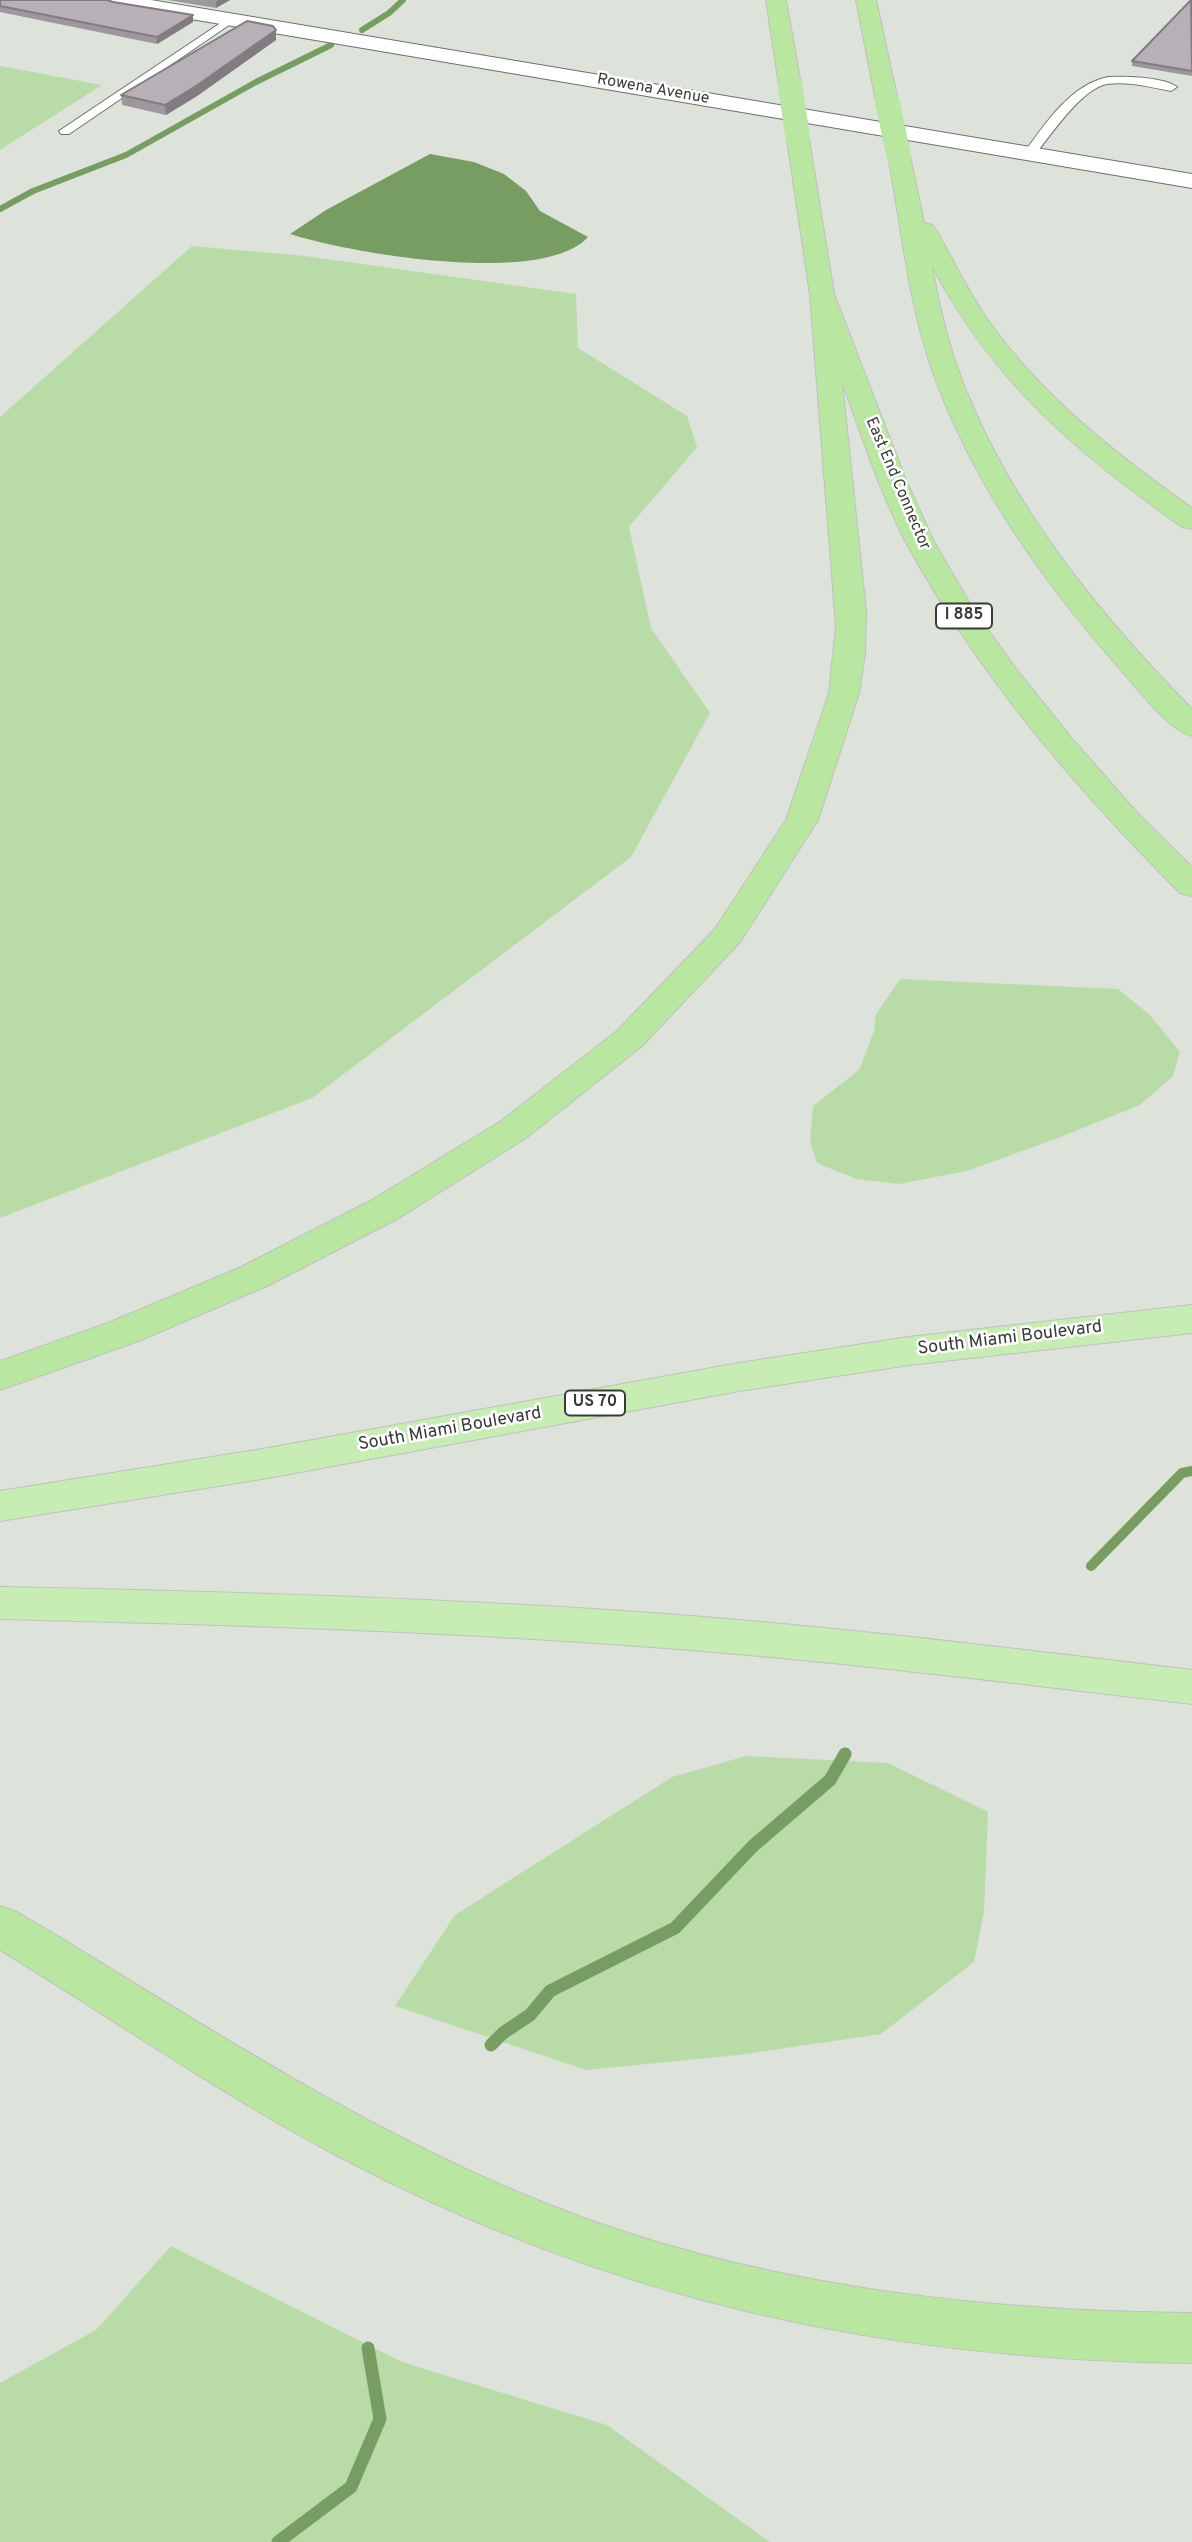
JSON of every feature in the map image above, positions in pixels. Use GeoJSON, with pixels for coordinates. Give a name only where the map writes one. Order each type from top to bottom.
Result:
{"type":"FeatureCollection","features":[{"type":"Feature","properties":{"kind":"highway","name":"East End Connector"},"geometry":{"type":"LineString","coordinates":[[776,0],[822,294],[892,480],[920,542],[958,607],[1005,675],[1062,747],[1129,822],[1192,886]]}},
{"type":"Feature","properties":{"kind":"highway"},"geometry":{"type":"LineString","coordinates":[[866,0],[932,326],[943,365],[965,418],[1029,531],[1073,592],[1125,656],[1192,727]]}},
{"type":"Feature","properties":{"kind":"highway"},"geometry":{"type":"LineString","coordinates":[[909,203],[978,324],[1018,374],[1099,452],[1192,521]]}},
{"type":"Feature","properties":{"kind":"highway"},"geometry":{"type":"LineString","coordinates":[[0,1376],[108,1338],[198,1301],[343,1233],[408,1196],[527,1118],[618,1048],[670,999],[740,919],[767,880],[811,802],[837,727],[846,678],[851,621],[849,587],[841,532],[822,294]]}},
{"type":"Feature","properties":{"kind":"highway","name":"South Miami Boulevard"},"geometry":{"type":"LineString","coordinates":[[0,1506],[268,1463],[739,1377],[909,1351],[1192,1318]]}},
{"type":"Feature","properties":{"kind":"highway"},"geometry":{"type":"LineString","coordinates":[[0,1602],[266,1610],[638,1630],[832,1646],[1192,1687]]}},
{"type":"Feature","properties":{"kind":"highway"},"geometry":{"type":"LineString","coordinates":[[0,1926],[262,2087],[352,2138],[553,2230],[779,2296],[900,2317],[1019,2332],[1140,2339],[1192,2338]]}},
{"type":"Feature","properties":{"kind":"street","name":"Rowena Avenue"},"geometry":{"type":"LineString","coordinates":[[114,0],[1192,181]]}},
{"type":"Feature","properties":{"kind":"lane"},"geometry":{"type":"LineString","coordinates":[[65,131],[231,19]]}},
{"type":"Feature","properties":{"kind":"lane"},"geometry":{"type":"LineString","coordinates":[[1030,153],[1084,92],[1099,82],[1118,80],[1171,88]]}},
{"type":"Feature","properties":{"kind":"shaded area"},"geometry":{"type":"Polygon","coordinates":[[[0,66],[102,85],[0,150],[0,66]]]}},
{"type":"Feature","properties":{"kind":"shaded area"},"geometry":{"type":"Polygon","coordinates":[[[430,154],[474,162],[504,174],[526,191],[540,211],[588,237],[565,252],[531,260],[489,263],[444,261],[355,250],[290,234],[326,210],[430,154]]]}},
{"type":"Feature","properties":{"kind":"shaded area"},"geometry":{"type":"Polygon","coordinates":[[[192,246],[305,256],[576,294],[578,348],[687,416],[697,447],[629,527],[651,628],[710,713],[631,857],[312,1098],[0,1218],[0,417],[192,246]]]}},
{"type":"Feature","properties":{"kind":"shaded area"},"geometry":{"type":"Polygon","coordinates":[[[900,979],[1118,989],[1149,1014],[1180,1052],[1173,1076],[1140,1105],[967,1171],[899,1184],[856,1179],[817,1163],[810,1141],[813,1106],[859,1070],[874,1031],[876,1014],[900,979]]]}},
{"type":"Feature","properties":{"kind":"shaded area"},"geometry":{"type":"Polygon","coordinates":[[[746,1756],[888,1763],[988,1812],[984,1912],[974,1962],[881,2034],[738,2055],[586,2070],[395,2006],[455,1915],[672,1777],[746,1756]]]}},
{"type":"Feature","properties":{"kind":"shaded area"},"geometry":{"type":"Polygon","coordinates":[[[171,2246],[402,2362],[607,2425],[770,2542],[0,2542],[0,2383],[96,2330],[171,2246]]]}},
{"type":"Feature","properties":{"kind":"building"},"geometry":{"type":"Polygon","coordinates":[[[0,0],[107,0],[193,15],[157,37],[0,6],[0,0]]]}},
{"type":"Feature","properties":{"kind":"building"},"geometry":{"type":"Polygon","coordinates":[[[1191,0],[1192,71],[1132,61],[1191,0]]]}},
{"type":"Feature","properties":{"kind":"building"},"geometry":{"type":"Polygon","coordinates":[[[247,21],[273,26],[276,30],[165,105],[121,95],[247,21]]]}},
{"type":"Feature","properties":{"kind":"waterway"},"geometry":{"type":"LineString","coordinates":[[362,30],[389,13],[403,0]]}},
{"type":"Feature","properties":{"kind":"waterway"},"geometry":{"type":"LineString","coordinates":[[0,209],[33,191],[126,155],[256,82],[331,45]]}},
{"type":"Feature","properties":{"kind":"waterway"},"geometry":{"type":"LineString","coordinates":[[1091,1566],[1182,1473],[1192,1471]]}},
{"type":"Feature","properties":{"kind":"waterway"},"geometry":{"type":"LineString","coordinates":[[491,2045],[503,2033],[530,2015],[550,1991],[675,1928],[753,1846],[830,1780],[845,1754]]}},
{"type":"Feature","properties":{"kind":"waterway"},"geometry":{"type":"LineString","coordinates":[[278,2542],[351,2487],[380,2419],[368,2348]]}}]}
